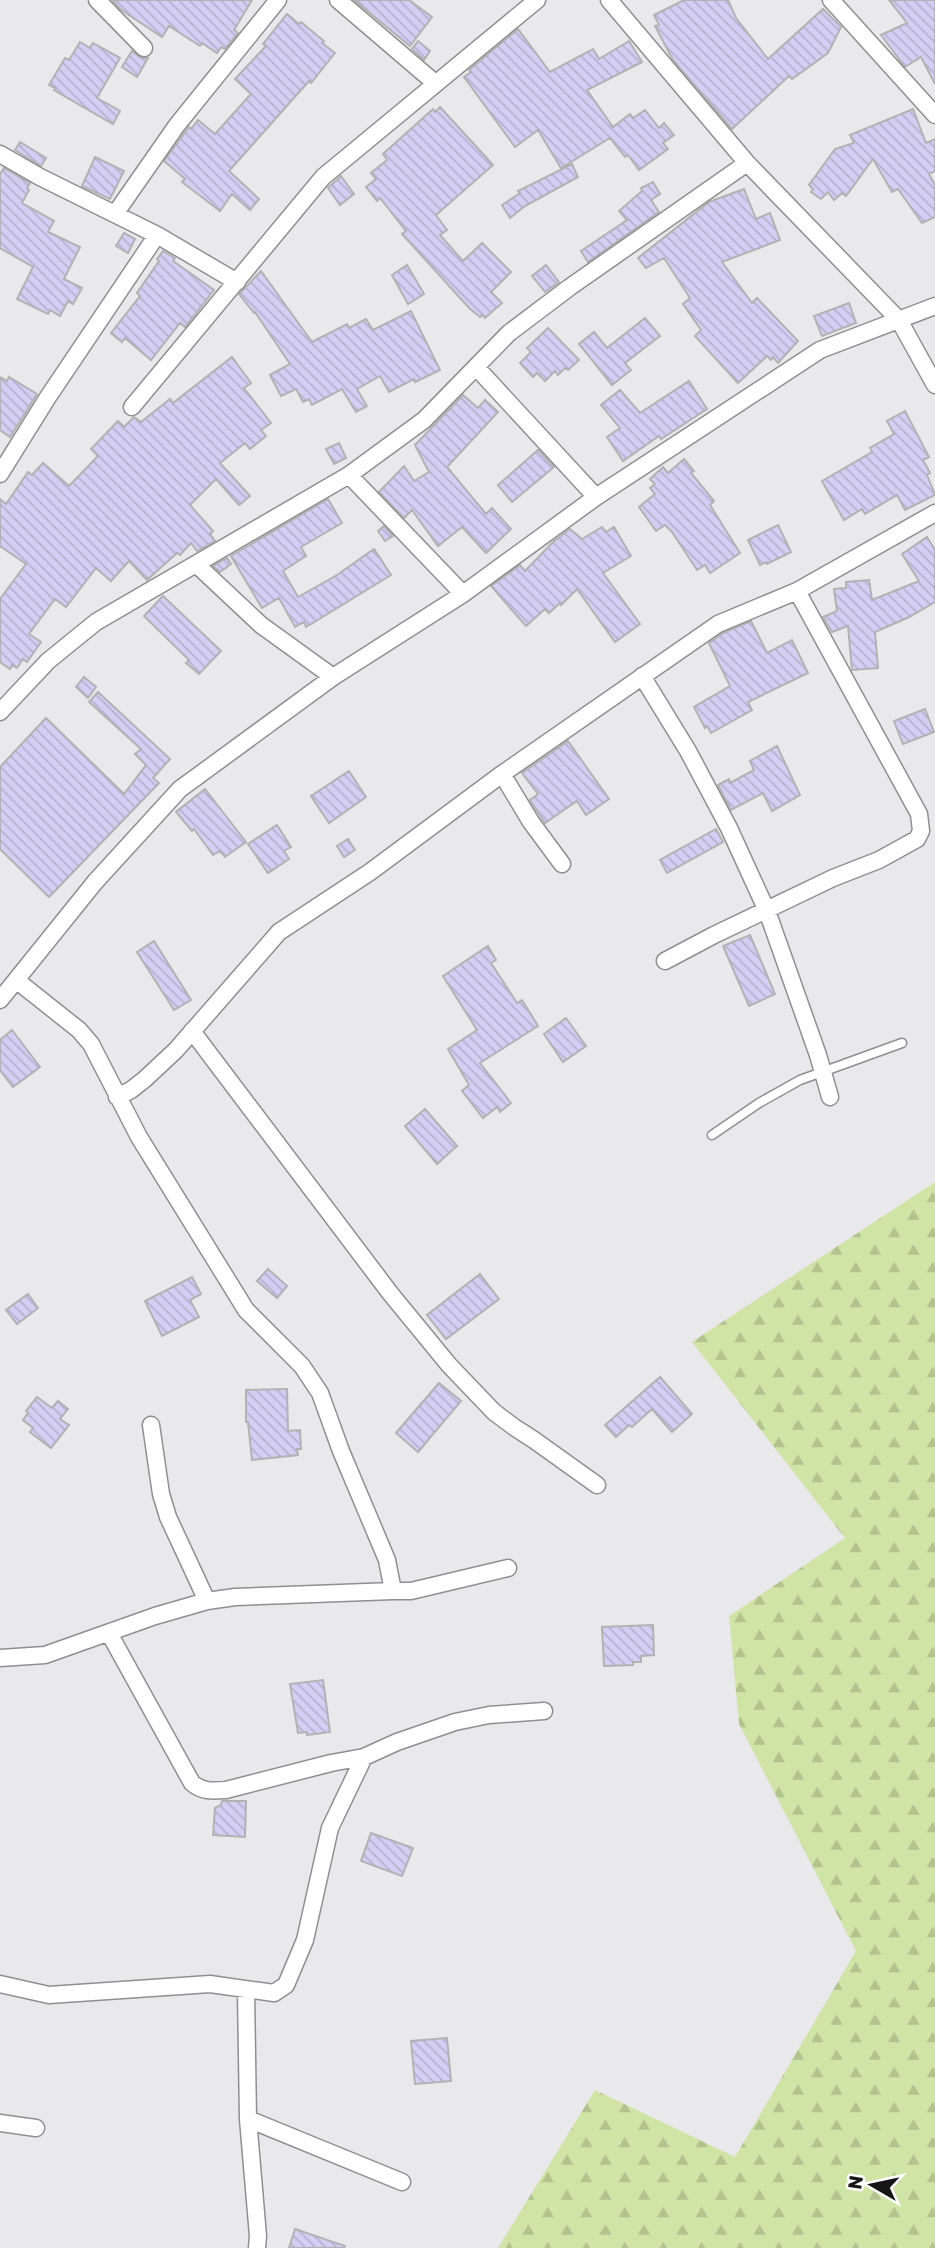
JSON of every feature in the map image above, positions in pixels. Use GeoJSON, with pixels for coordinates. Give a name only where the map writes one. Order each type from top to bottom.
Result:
{"type":"FeatureCollection","features":[{"type":"Feature","properties":{"kind":"street"},"geometry":{"type":"LineString","coordinates":[[97,0],[144,48]]}},
{"type":"Feature","properties":{"kind":"street"},"geometry":{"type":"LineString","coordinates":[[116,214],[177,125],[278,0]]}},
{"type":"Feature","properties":{"kind":"street"},"geometry":{"type":"LineString","coordinates":[[338,0],[435,83]]}},
{"type":"Feature","properties":{"kind":"street"},"geometry":{"type":"LineString","coordinates":[[132,407],[323,177],[537,0]]}},
{"type":"Feature","properties":{"kind":"street"},"geometry":{"type":"LineString","coordinates":[[609,0],[747,163],[899,320],[935,385]]}},
{"type":"Feature","properties":{"kind":"street"},"geometry":{"type":"LineString","coordinates":[[831,0],[935,115]]}},
{"type":"Feature","properties":{"kind":"street"},"geometry":{"type":"LineString","coordinates":[[0,154],[157,235],[237,282]]}},
{"type":"Feature","properties":{"kind":"street"},"geometry":{"type":"LineString","coordinates":[[0,712],[48,661],[96,622],[349,475],[424,420],[509,333],[747,163]]}},
{"type":"Feature","properties":{"kind":"street"},"geometry":{"type":"LineString","coordinates":[[0,474],[48,397],[157,235]]}},
{"type":"Feature","properties":{"kind":"street"},"geometry":{"type":"LineString","coordinates":[[0,1000],[95,882],[180,789],[333,677],[463,594],[596,497],[820,350],[935,306]]}},
{"type":"Feature","properties":{"kind":"street"},"geometry":{"type":"LineString","coordinates":[[475,367],[596,497]]}},
{"type":"Feature","properties":{"kind":"street"},"geometry":{"type":"LineString","coordinates":[[349,475],[463,594]]}},
{"type":"Feature","properties":{"kind":"street"},"geometry":{"type":"LineString","coordinates":[[117,1097],[131,1090],[176,1051],[279,932],[370,872],[502,774],[718,624],[797,591],[935,513]]}},
{"type":"Feature","properties":{"kind":"street"},"geometry":{"type":"LineString","coordinates":[[197,565],[261,625],[333,677]]}},
{"type":"Feature","properties":{"kind":"street"},"geometry":{"type":"LineString","coordinates":[[665,961],[833,878],[879,860],[917,839],[921,831],[919,814],[797,591]]}},
{"type":"Feature","properties":{"kind":"street"},"geometry":{"type":"LineString","coordinates":[[642,676],[688,751],[729,828],[767,911],[824,1071],[830,1097]]}},
{"type":"Feature","properties":{"kind":"street"},"geometry":{"type":"LineString","coordinates":[[502,774],[531,822],[562,864]]}},
{"type":"Feature","properties":{"kind":"street"},"geometry":{"type":"LineString","coordinates":[[16,980],[79,1030],[91,1044],[139,1138],[246,1310],[302,1366],[320,1393],[341,1451],[387,1560],[393,1591]]}},
{"type":"Feature","properties":{"kind":"street"},"geometry":{"type":"LineString","coordinates":[[192,1031],[390,1293],[449,1365],[494,1412],[597,1485]]}},
{"type":"Feature","properties":{"kind":"street"},"geometry":{"type":"LineString","coordinates":[[151,1425],[161,1494],[168,1517],[207,1601]]}},
{"type":"Feature","properties":{"kind":"street"},"geometry":{"type":"LineString","coordinates":[[0,1658],[45,1655],[155,1616],[207,1601],[235,1597],[411,1591],[508,1568]]}},
{"type":"Feature","properties":{"kind":"street"},"geometry":{"type":"LineString","coordinates":[[109,1633],[192,1783],[200,1790],[226,1790],[364,1757],[397,1742],[473,1717],[544,1711]]}},
{"type":"Feature","properties":{"kind":"street"},"geometry":{"type":"LineString","coordinates":[[0,1984],[49,1995],[210,1984],[274,1993],[286,1985],[305,1940],[330,1828],[364,1757]]}},
{"type":"Feature","properties":{"kind":"street"},"geometry":{"type":"LineString","coordinates":[[246,1991],[248,2119],[257,2248]]}},
{"type":"Feature","properties":{"kind":"street"},"geometry":{"type":"LineString","coordinates":[[248,2119],[402,2182]]}},
{"type":"Feature","properties":{"kind":"street"},"geometry":{"type":"LineString","coordinates":[[0,2123],[36,2128]]}},
{"type":"Feature","properties":{"kind":"lane"},"geometry":{"type":"LineString","coordinates":[[712,1135],[759,1103],[800,1080],[902,1043]]}},
{"type":"Feature","properties":{"kind":"green space"},"geometry":{"type":"Polygon","coordinates":[[[935,1182],[935,2248],[498,2248],[595,2090],[735,2157],[856,1951],[739,1724],[729,1616],[845,1538],[692,1342],[935,1182]]]}},
{"type":"Feature","properties":{"kind":"building"},"geometry":{"type":"Polygon","coordinates":[[[112,0],[252,0],[234,30],[238,33],[225,49],[221,47],[217,53],[202,43],[200,46],[169,26],[162,37],[120,9],[112,0]]]}},
{"type":"Feature","properties":{"kind":"building"},"geometry":{"type":"Polygon","coordinates":[[[354,0],[409,0],[432,17],[410,46],[354,0]]]}},
{"type":"Feature","properties":{"kind":"building"},"geometry":{"type":"Polygon","coordinates":[[[684,0],[728,0],[736,18],[768,59],[823,9],[841,27],[828,53],[792,79],[789,76],[732,129],[673,60],[655,26],[659,25],[654,15],[684,0]]]}},
{"type":"Feature","properties":{"kind":"building"},"geometry":{"type":"Polygon","coordinates":[[[889,0],[935,0],[935,84],[921,57],[905,67],[881,35],[907,23],[889,0]]]}},
{"type":"Feature","properties":{"kind":"building"},"geometry":{"type":"Polygon","coordinates":[[[287,14],[299,24],[301,22],[335,53],[311,83],[309,81],[229,171],[259,199],[250,210],[232,194],[220,211],[182,182],[185,179],[164,161],[189,127],[191,129],[198,120],[215,134],[251,94],[235,79],[266,46],[263,44],[287,14]]]}},
{"type":"Feature","properties":{"kind":"building"},"geometry":{"type":"Polygon","coordinates":[[[518,29],[550,72],[593,49],[599,59],[629,41],[642,62],[587,90],[613,127],[630,114],[633,118],[645,110],[659,128],[664,123],[674,135],[663,143],[668,149],[639,170],[610,138],[561,168],[538,130],[515,147],[464,77],[518,29]]]}},
{"type":"Feature","properties":{"kind":"building"},"geometry":{"type":"Polygon","coordinates":[[[418,41],[430,51],[424,60],[412,49],[418,41]]]}},
{"type":"Feature","properties":{"kind":"building"},"geometry":{"type":"Polygon","coordinates":[[[80,42],[90,48],[93,43],[120,58],[97,98],[120,111],[113,124],[49,85],[65,58],[69,60],[80,42]]]}},
{"type":"Feature","properties":{"kind":"building"},"geometry":{"type":"Polygon","coordinates":[[[132,51],[141,58],[148,58],[137,77],[122,67],[132,51]]]}},
{"type":"Feature","properties":{"kind":"building"},"geometry":{"type":"Polygon","coordinates":[[[440,107],[493,165],[436,215],[447,230],[440,235],[463,261],[482,243],[511,272],[491,292],[502,303],[485,318],[470,309],[402,234],[406,231],[380,198],[377,201],[366,187],[376,179],[371,173],[387,160],[383,154],[433,109],[435,112],[440,107]]]}},
{"type":"Feature","properties":{"kind":"building"},"geometry":{"type":"Polygon","coordinates":[[[913,109],[926,143],[935,139],[935,171],[929,174],[935,185],[935,217],[922,223],[898,189],[892,192],[873,159],[846,196],[842,193],[834,200],[828,192],[821,199],[811,192],[813,189],[809,185],[835,149],[854,143],[850,135],[913,109]]]}},
{"type":"Feature","properties":{"kind":"building"},"geometry":{"type":"Polygon","coordinates":[[[20,142],[46,158],[41,166],[15,150],[20,142]]]}},
{"type":"Feature","properties":{"kind":"building"},"geometry":{"type":"Polygon","coordinates":[[[95,157],[124,171],[110,199],[82,186],[95,157]]]}},
{"type":"Feature","properties":{"kind":"building"},"geometry":{"type":"Polygon","coordinates":[[[572,164],[578,177],[525,206],[510,218],[502,205],[520,193],[518,191],[572,164]]]}},
{"type":"Feature","properties":{"kind":"building"},"geometry":{"type":"Polygon","coordinates":[[[4,168],[30,183],[22,203],[54,221],[48,232],[80,247],[64,279],[82,288],[73,304],[68,301],[60,316],[50,310],[48,314],[17,299],[33,267],[0,248],[0,174],[4,168]]]}},
{"type":"Feature","properties":{"kind":"building"},"geometry":{"type":"Polygon","coordinates":[[[341,176],[354,194],[340,205],[328,188],[341,176]]]}},
{"type":"Feature","properties":{"kind":"building"},"geometry":{"type":"Polygon","coordinates":[[[653,182],[660,194],[651,200],[659,212],[588,262],[581,251],[627,220],[619,211],[642,191],[641,188],[653,182]]]}},
{"type":"Feature","properties":{"kind":"building"},"geometry":{"type":"Polygon","coordinates":[[[744,189],[756,219],[770,213],[780,240],[722,262],[752,303],[757,298],[798,341],[778,363],[773,357],[771,360],[767,356],[738,383],[695,336],[701,330],[683,304],[690,298],[664,258],[646,268],[638,258],[709,202],[744,189]]]}},
{"type":"Feature","properties":{"kind":"building"},"geometry":{"type":"Polygon","coordinates":[[[124,233],[135,239],[128,253],[116,246],[124,233]]]}},
{"type":"Feature","properties":{"kind":"building"},"geometry":{"type":"Polygon","coordinates":[[[163,251],[214,290],[185,327],[180,323],[151,360],[125,338],[122,342],[111,333],[140,296],[137,293],[163,251]]]}},
{"type":"Feature","properties":{"kind":"building"},"geometry":{"type":"Polygon","coordinates":[[[407,265],[424,294],[408,304],[392,275],[407,265]]]}},
{"type":"Feature","properties":{"kind":"building"},"geometry":{"type":"Polygon","coordinates":[[[546,265],[559,282],[545,292],[532,276],[546,265]]]}},
{"type":"Feature","properties":{"kind":"building"},"geometry":{"type":"Polygon","coordinates":[[[261,271],[312,342],[347,324],[349,328],[366,319],[373,330],[411,311],[440,370],[389,392],[380,376],[357,389],[367,406],[356,412],[342,389],[312,405],[309,399],[303,402],[296,389],[281,396],[270,375],[290,364],[255,312],[239,294],[261,271]]]}},
{"type":"Feature","properties":{"kind":"building"},"geometry":{"type":"Polygon","coordinates":[[[849,303],[856,323],[822,336],[814,316],[849,303]]]}},
{"type":"Feature","properties":{"kind":"building"},"geometry":{"type":"Polygon","coordinates":[[[645,318],[660,336],[625,363],[631,370],[612,385],[579,344],[594,332],[607,348],[645,318]]]}},
{"type":"Feature","properties":{"kind":"building"},"geometry":{"type":"Polygon","coordinates":[[[548,328],[579,360],[558,375],[555,371],[545,381],[537,373],[533,377],[520,363],[531,352],[527,348],[548,328]]]}},
{"type":"Feature","properties":{"kind":"building"},"geometry":{"type":"Polygon","coordinates":[[[232,357],[251,383],[244,388],[271,423],[261,430],[266,436],[250,449],[245,443],[220,463],[250,496],[239,505],[216,479],[190,505],[213,531],[210,534],[215,541],[197,551],[191,543],[180,555],[177,553],[147,580],[129,561],[111,581],[96,568],[66,607],[55,599],[29,634],[41,642],[27,662],[23,659],[17,668],[12,665],[10,669],[0,662],[0,599],[26,564],[0,546],[0,499],[6,504],[28,472],[32,475],[43,463],[69,486],[98,456],[91,449],[118,421],[124,427],[134,417],[141,422],[170,399],[173,403],[232,357]]]}},
{"type":"Feature","properties":{"kind":"building"},"geometry":{"type":"Polygon","coordinates":[[[0,377],[7,381],[9,377],[37,394],[10,437],[0,430],[0,377]]]}},
{"type":"Feature","properties":{"kind":"building"},"geometry":{"type":"Polygon","coordinates":[[[689,381],[707,409],[661,439],[659,436],[623,461],[607,437],[620,428],[601,405],[620,390],[640,413],[689,381]]]}},
{"type":"Feature","properties":{"kind":"building"},"geometry":{"type":"Polygon","coordinates":[[[463,395],[478,408],[485,400],[498,412],[447,467],[486,514],[492,508],[511,529],[486,553],[462,527],[438,546],[412,510],[404,518],[379,492],[404,466],[414,481],[429,472],[415,445],[463,395]]]}},
{"type":"Feature","properties":{"kind":"building"},"geometry":{"type":"Polygon","coordinates":[[[905,411],[929,457],[923,460],[930,473],[927,475],[935,495],[905,510],[897,495],[865,514],[862,509],[844,520],[822,481],[872,452],[870,448],[894,434],[887,421],[905,411]]]}},
{"type":"Feature","properties":{"kind":"building"},"geometry":{"type":"Polygon","coordinates":[[[339,443],[346,458],[334,464],[326,449],[339,443]]]}},
{"type":"Feature","properties":{"kind":"building"},"geometry":{"type":"Polygon","coordinates":[[[538,450],[554,467],[512,502],[498,485],[538,450]]]}},
{"type":"Feature","properties":{"kind":"building"},"geometry":{"type":"Polygon","coordinates":[[[684,459],[694,471],[691,473],[714,501],[710,505],[740,553],[710,573],[705,565],[697,570],[672,532],[665,525],[656,531],[639,507],[655,494],[650,488],[655,484],[650,479],[663,467],[668,473],[684,459]]]}},
{"type":"Feature","properties":{"kind":"building"},"geometry":{"type":"Polygon","coordinates":[[[328,499],[342,523],[301,547],[306,556],[283,571],[298,597],[337,575],[374,549],[391,575],[306,627],[304,622],[295,627],[279,598],[262,608],[231,556],[328,499]]]}},
{"type":"Feature","properties":{"kind":"building"},"geometry":{"type":"Polygon","coordinates":[[[778,525],[791,552],[760,565],[748,540],[778,525]]]}},
{"type":"Feature","properties":{"kind":"building"},"geometry":{"type":"Polygon","coordinates":[[[384,526],[393,536],[385,541],[378,531],[384,526]]]}},
{"type":"Feature","properties":{"kind":"building"},"geometry":{"type":"Polygon","coordinates":[[[602,527],[606,532],[614,527],[631,556],[603,573],[640,624],[615,642],[577,589],[561,605],[560,603],[549,613],[545,609],[526,626],[491,586],[520,565],[525,571],[570,529],[582,539],[602,527]]]}},
{"type":"Feature","properties":{"kind":"building"},"geometry":{"type":"Polygon","coordinates":[[[927,537],[935,550],[935,602],[875,632],[878,668],[852,670],[848,626],[832,632],[823,617],[837,611],[834,589],[846,588],[846,582],[869,580],[872,600],[919,581],[902,554],[927,537]]]}},
{"type":"Feature","properties":{"kind":"building"},"geometry":{"type":"Polygon","coordinates":[[[227,558],[231,564],[220,572],[213,566],[227,558]]]}},
{"type":"Feature","properties":{"kind":"building"},"geometry":{"type":"Polygon","coordinates":[[[163,596],[221,651],[199,674],[186,663],[189,660],[144,616],[163,596]]]}},
{"type":"Feature","properties":{"kind":"building"},"geometry":{"type":"Polygon","coordinates":[[[751,621],[767,653],[792,640],[808,673],[748,702],[752,710],[711,733],[707,726],[705,728],[694,707],[730,686],[709,643],[723,633],[751,621]]]}},
{"type":"Feature","properties":{"kind":"building"},"geometry":{"type":"Polygon","coordinates":[[[84,677],[96,687],[88,698],[76,687],[84,677]]]}},
{"type":"Feature","properties":{"kind":"building"},"geometry":{"type":"Polygon","coordinates":[[[98,692],[170,759],[153,778],[159,783],[49,897],[0,849],[0,767],[46,718],[124,794],[146,765],[135,754],[141,749],[89,702],[98,692]]]}},
{"type":"Feature","properties":{"kind":"building"},"geometry":{"type":"Polygon","coordinates":[[[925,709],[934,732],[903,744],[894,721],[925,709]]]}},
{"type":"Feature","properties":{"kind":"building"},"geometry":{"type":"Polygon","coordinates":[[[568,741],[609,799],[586,815],[577,801],[545,823],[530,800],[538,794],[522,773],[568,741]]]}},
{"type":"Feature","properties":{"kind":"building"},"geometry":{"type":"Polygon","coordinates":[[[777,746],[800,795],[772,811],[763,793],[731,810],[718,785],[729,779],[730,783],[754,770],[750,761],[777,746]]]}},
{"type":"Feature","properties":{"kind":"building"},"geometry":{"type":"Polygon","coordinates":[[[349,771],[366,797],[329,823],[311,796],[349,771]]]}},
{"type":"Feature","properties":{"kind":"building"},"geometry":{"type":"Polygon","coordinates":[[[205,789],[246,842],[225,857],[220,851],[213,855],[194,829],[192,831],[176,812],[205,789]]]}},
{"type":"Feature","properties":{"kind":"building"},"geometry":{"type":"Polygon","coordinates":[[[277,825],[291,847],[284,851],[289,859],[268,873],[248,844],[277,825]]]}},
{"type":"Feature","properties":{"kind":"building"},"geometry":{"type":"Polygon","coordinates":[[[716,829],[723,842],[667,873],[660,860],[716,829]]]}},
{"type":"Feature","properties":{"kind":"building"},"geometry":{"type":"Polygon","coordinates":[[[348,839],[355,850],[344,857],[337,846],[348,839]]]}},
{"type":"Feature","properties":{"kind":"building"},"geometry":{"type":"Polygon","coordinates":[[[750,935],[775,994],[749,1006],[723,946],[750,935]]]}},
{"type":"Feature","properties":{"kind":"building"},"geometry":{"type":"Polygon","coordinates":[[[154,941],[191,1000],[174,1010],[137,952],[154,941]]]}},
{"type":"Feature","properties":{"kind":"building"},"geometry":{"type":"Polygon","coordinates":[[[488,946],[496,960],[491,963],[517,1003],[522,1000],[538,1026],[480,1063],[511,1103],[500,1112],[497,1107],[483,1118],[462,1091],[469,1085],[448,1049],[477,1030],[443,976],[488,946]]]}},
{"type":"Feature","properties":{"kind":"building"},"geometry":{"type":"Polygon","coordinates":[[[566,1018],[586,1046],[563,1062],[544,1034],[566,1018]]]}},
{"type":"Feature","properties":{"kind":"building"},"geometry":{"type":"Polygon","coordinates":[[[12,1030],[40,1067],[13,1087],[0,1070],[0,1040],[12,1030]]]}},
{"type":"Feature","properties":{"kind":"building"},"geometry":{"type":"Polygon","coordinates":[[[425,1109],[457,1146],[437,1164],[405,1126],[425,1109]]]}},
{"type":"Feature","properties":{"kind":"building"},"geometry":{"type":"Polygon","coordinates":[[[268,1269],[287,1286],[277,1298],[257,1281],[268,1269]]]}},
{"type":"Feature","properties":{"kind":"building"},"geometry":{"type":"Polygon","coordinates":[[[480,1274],[499,1299],[446,1339],[427,1315],[480,1274]]]}},
{"type":"Feature","properties":{"kind":"building"},"geometry":{"type":"Polygon","coordinates":[[[192,1277],[201,1294],[190,1300],[199,1317],[162,1336],[145,1301],[192,1277]]]}},
{"type":"Feature","properties":{"kind":"building"},"geometry":{"type":"Polygon","coordinates":[[[28,1294],[38,1308],[17,1324],[6,1310],[28,1294]]]}},
{"type":"Feature","properties":{"kind":"building"},"geometry":{"type":"Polygon","coordinates":[[[660,1377],[692,1414],[672,1432],[652,1409],[616,1437],[605,1425],[660,1377]]]}},
{"type":"Feature","properties":{"kind":"building"},"geometry":{"type":"Polygon","coordinates":[[[439,1383],[461,1401],[418,1452],[396,1433],[439,1383]]]}},
{"type":"Feature","properties":{"kind":"building"},"geometry":{"type":"Polygon","coordinates":[[[287,1389],[288,1431],[300,1430],[301,1449],[297,1449],[298,1455],[252,1460],[246,1422],[246,1390],[287,1389]]]}},
{"type":"Feature","properties":{"kind":"building"},"geometry":{"type":"Polygon","coordinates":[[[37,1397],[52,1408],[58,1401],[68,1409],[60,1419],[69,1425],[51,1448],[30,1432],[33,1428],[23,1420],[28,1413],[26,1411],[37,1397]]]}},
{"type":"Feature","properties":{"kind":"building"},"geometry":{"type":"Polygon","coordinates":[[[653,1625],[654,1655],[641,1656],[641,1662],[633,1662],[633,1665],[604,1666],[602,1627],[653,1625]]]}},
{"type":"Feature","properties":{"kind":"building"},"geometry":{"type":"Polygon","coordinates":[[[323,1680],[330,1732],[307,1735],[307,1732],[298,1733],[290,1684],[323,1680]]]}},
{"type":"Feature","properties":{"kind":"building"},"geometry":{"type":"Polygon","coordinates":[[[222,1801],[246,1801],[245,1837],[213,1835],[215,1808],[221,1805],[222,1801]]]}},
{"type":"Feature","properties":{"kind":"building"},"geometry":{"type":"Polygon","coordinates":[[[371,1833],[413,1848],[402,1876],[361,1861],[371,1833]]]}},
{"type":"Feature","properties":{"kind":"building"},"geometry":{"type":"Polygon","coordinates":[[[447,2038],[451,2081],[415,2084],[411,2041],[447,2038]]]}},
{"type":"Feature","properties":{"kind":"building"},"geometry":{"type":"Polygon","coordinates":[[[295,2229],[345,2246],[289,2248],[295,2229]]]}}]}
